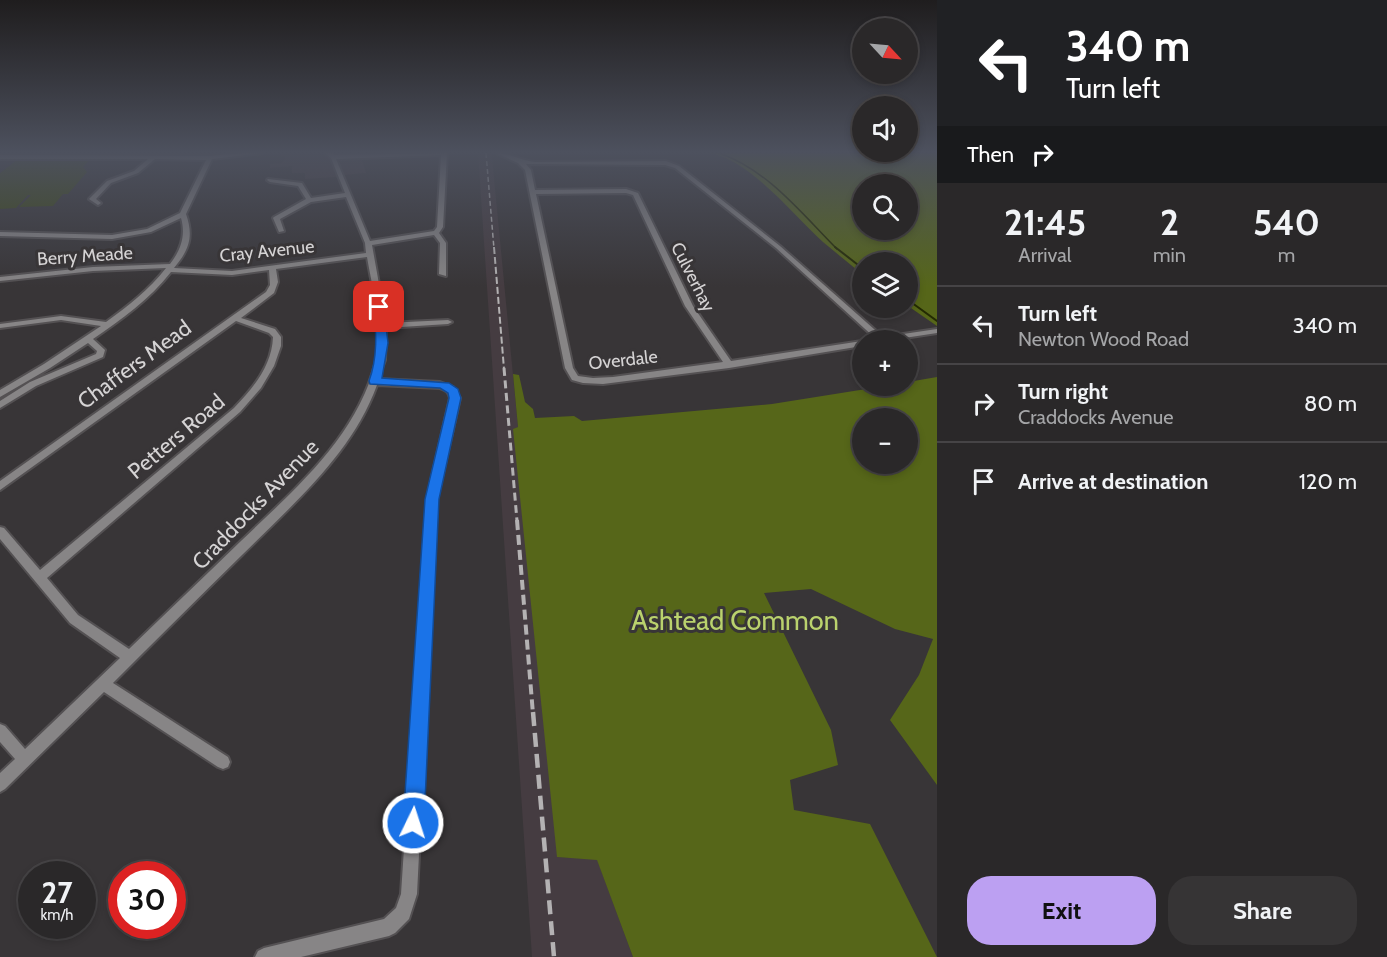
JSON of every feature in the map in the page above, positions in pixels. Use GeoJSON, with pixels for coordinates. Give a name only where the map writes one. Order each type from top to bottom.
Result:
{"type":"FeatureCollection","features":[{"type":"Feature","properties":{"kind":"street"},"geometry":{"type":"LineString","coordinates":[[93,198],[92,199],[98,203]]}},
{"type":"Feature","properties":{"kind":"street"},"geometry":{"type":"LineString","coordinates":[[0,394],[88,339],[144,296],[170,268],[187,237],[183,214],[191,198]]}},
{"type":"Feature","properties":{"kind":"street"},"geometry":{"type":"LineString","coordinates":[[281,231],[276,218],[309,200],[327,198]]}},
{"type":"Feature","properties":{"kind":"street","name":"Craddocks Avenue"},"geometry":{"type":"LineString","coordinates":[[0,784],[319,470],[352,427],[375,381],[381,360],[382,326],[368,249],[349,198]]}},
{"type":"Feature","properties":{"kind":"street"},"geometry":{"type":"LineString","coordinates":[[442,198],[440,227],[436,233],[443,243],[443,274]]}},
{"type":"Feature","properties":{"kind":"street","name":"Overdale"},"geometry":{"type":"LineString","coordinates":[[534,198],[562,338],[569,368],[575,378],[587,381],[729,364],[852,345]]}},
{"type":"Feature","properties":{"kind":"street","name":"Culverhay"},"geometry":{"type":"LineString","coordinates":[[638,198],[696,317],[729,364]]}},
{"type":"Feature","properties":{"kind":"street"},"geometry":{"type":"LineString","coordinates":[[718,198],[869,330]]}},
{"type":"Feature","properties":{"kind":"street"},"geometry":{"type":"LineString","coordinates":[[0,234],[121,236],[155,229],[183,214]]}},
{"type":"Feature","properties":{"kind":"street","name":"Cray Avenue"},"geometry":{"type":"LineString","coordinates":[[170,268],[226,273],[272,268],[436,233]]}},
{"type":"Feature","properties":{"kind":"street","name":"Berry Meade"},"geometry":{"type":"LineString","coordinates":[[0,279],[93,269],[170,268]]}},
{"type":"Feature","properties":{"kind":"street","name":"Chaffers Mead"},"geometry":{"type":"LineString","coordinates":[[0,486],[274,288],[272,268]]}},
{"type":"Feature","properties":{"kind":"street"},"geometry":{"type":"LineString","coordinates":[[0,326],[61,318],[107,325]]}},
{"type":"Feature","properties":{"kind":"street","name":"Petters Road"},"geometry":{"type":"LineString","coordinates":[[39,578],[237,410],[259,385],[274,355],[277,337],[272,331],[234,318]]}},
{"type":"Feature","properties":{"kind":"street"},"geometry":{"type":"LineString","coordinates":[[382,326],[448,322]]}},
{"type":"Feature","properties":{"kind":"street"},"geometry":{"type":"LineString","coordinates":[[918,334],[937,331]]}},
{"type":"Feature","properties":{"kind":"street"},"geometry":{"type":"LineString","coordinates":[[0,405],[33,384],[100,355],[101,350],[88,339]]}},
{"type":"Feature","properties":{"kind":"street"},"geometry":{"type":"LineString","coordinates":[[264,957],[389,927],[403,913],[409,894],[432,499],[455,398],[454,392],[449,387],[440,385],[375,381]]}},
{"type":"Feature","properties":{"kind":"street"},"geometry":{"type":"LineString","coordinates":[[0,531],[74,620],[130,657]]}},
{"type":"Feature","properties":{"kind":"street"},"geometry":{"type":"LineString","coordinates":[[103,684],[223,762]]}},
{"type":"Feature","properties":{"kind":"street"},"geometry":{"type":"LineString","coordinates":[[0,731],[25,760]]}},
{"type":"Feature","properties":{"kind":"shaded area"},"geometry":{"type":"Polygon","coordinates":[[[481,198],[496,198],[518,427],[514,429],[558,857],[597,859],[633,957],[532,957],[481,198]]]}},
{"type":"Feature","properties":{"kind":"green space"},"geometry":{"type":"Polygon","coordinates":[[[0,198],[26,198],[16,208],[0,209],[0,198]]]}},
{"type":"Feature","properties":{"kind":"green space"},"geometry":{"type":"Polygon","coordinates":[[[28,198],[60,198],[53,206],[19,207],[28,198]]]}},
{"type":"Feature","properties":{"kind":"green space"},"geometry":{"type":"Polygon","coordinates":[[[779,198],[852,198],[852,240],[918,240],[918,198],[937,198],[937,326],[918,313],[918,252],[852,252],[852,266],[823,242],[779,198]]]}},
{"type":"Feature","properties":{"kind":"green space","name":"Ashtead Common"},"geometry":{"type":"Polygon","coordinates":[[[513,374],[519,375],[525,402],[533,409],[535,418],[574,416],[582,421],[772,404],[852,391],[852,396],[918,396],[918,380],[937,377],[937,785],[890,720],[919,675],[933,639],[895,629],[811,589],[764,593],[831,730],[838,765],[790,780],[794,810],[870,824],[937,957],[633,957],[597,860],[557,857],[513,429],[518,427],[513,374]]]}},
{"type":"Feature","properties":{"kind":"waterway"},"geometry":{"type":"LineString","coordinates":[[787,198],[835,247]]}},
{"type":"Feature","properties":{"kind":"waterway"},"geometry":{"type":"LineString","coordinates":[[835,247],[852,260]]}},
{"type":"Feature","properties":{"kind":"waterway"},"geometry":{"type":"LineString","coordinates":[[918,307],[937,321]]}},
{"type":"Feature","properties":{"kind":"railway"},"geometry":{"type":"LineString","coordinates":[[490,198],[494,249]]}},
{"type":"Feature","properties":{"kind":"railway"},"geometry":{"type":"LineString","coordinates":[[494,247],[504,369]]}},
{"type":"Feature","properties":{"kind":"railway"},"geometry":{"type":"LineString","coordinates":[[504,368],[517,521]]}},
{"type":"Feature","properties":{"kind":"railway"},"geometry":{"type":"LineString","coordinates":[[517,520],[533,714]]}},
{"type":"Feature","properties":{"kind":"railway"},"geometry":{"type":"LineString","coordinates":[[533,712],[554,957]]}},
{"type":"Feature","properties":{"kind":"route"},"geometry":{"type":"LineString","coordinates":[[379,307],[383,343],[380,368],[375,381],[440,385],[449,387],[454,392],[455,398],[436,473],[432,499],[413,823]]}}]}
